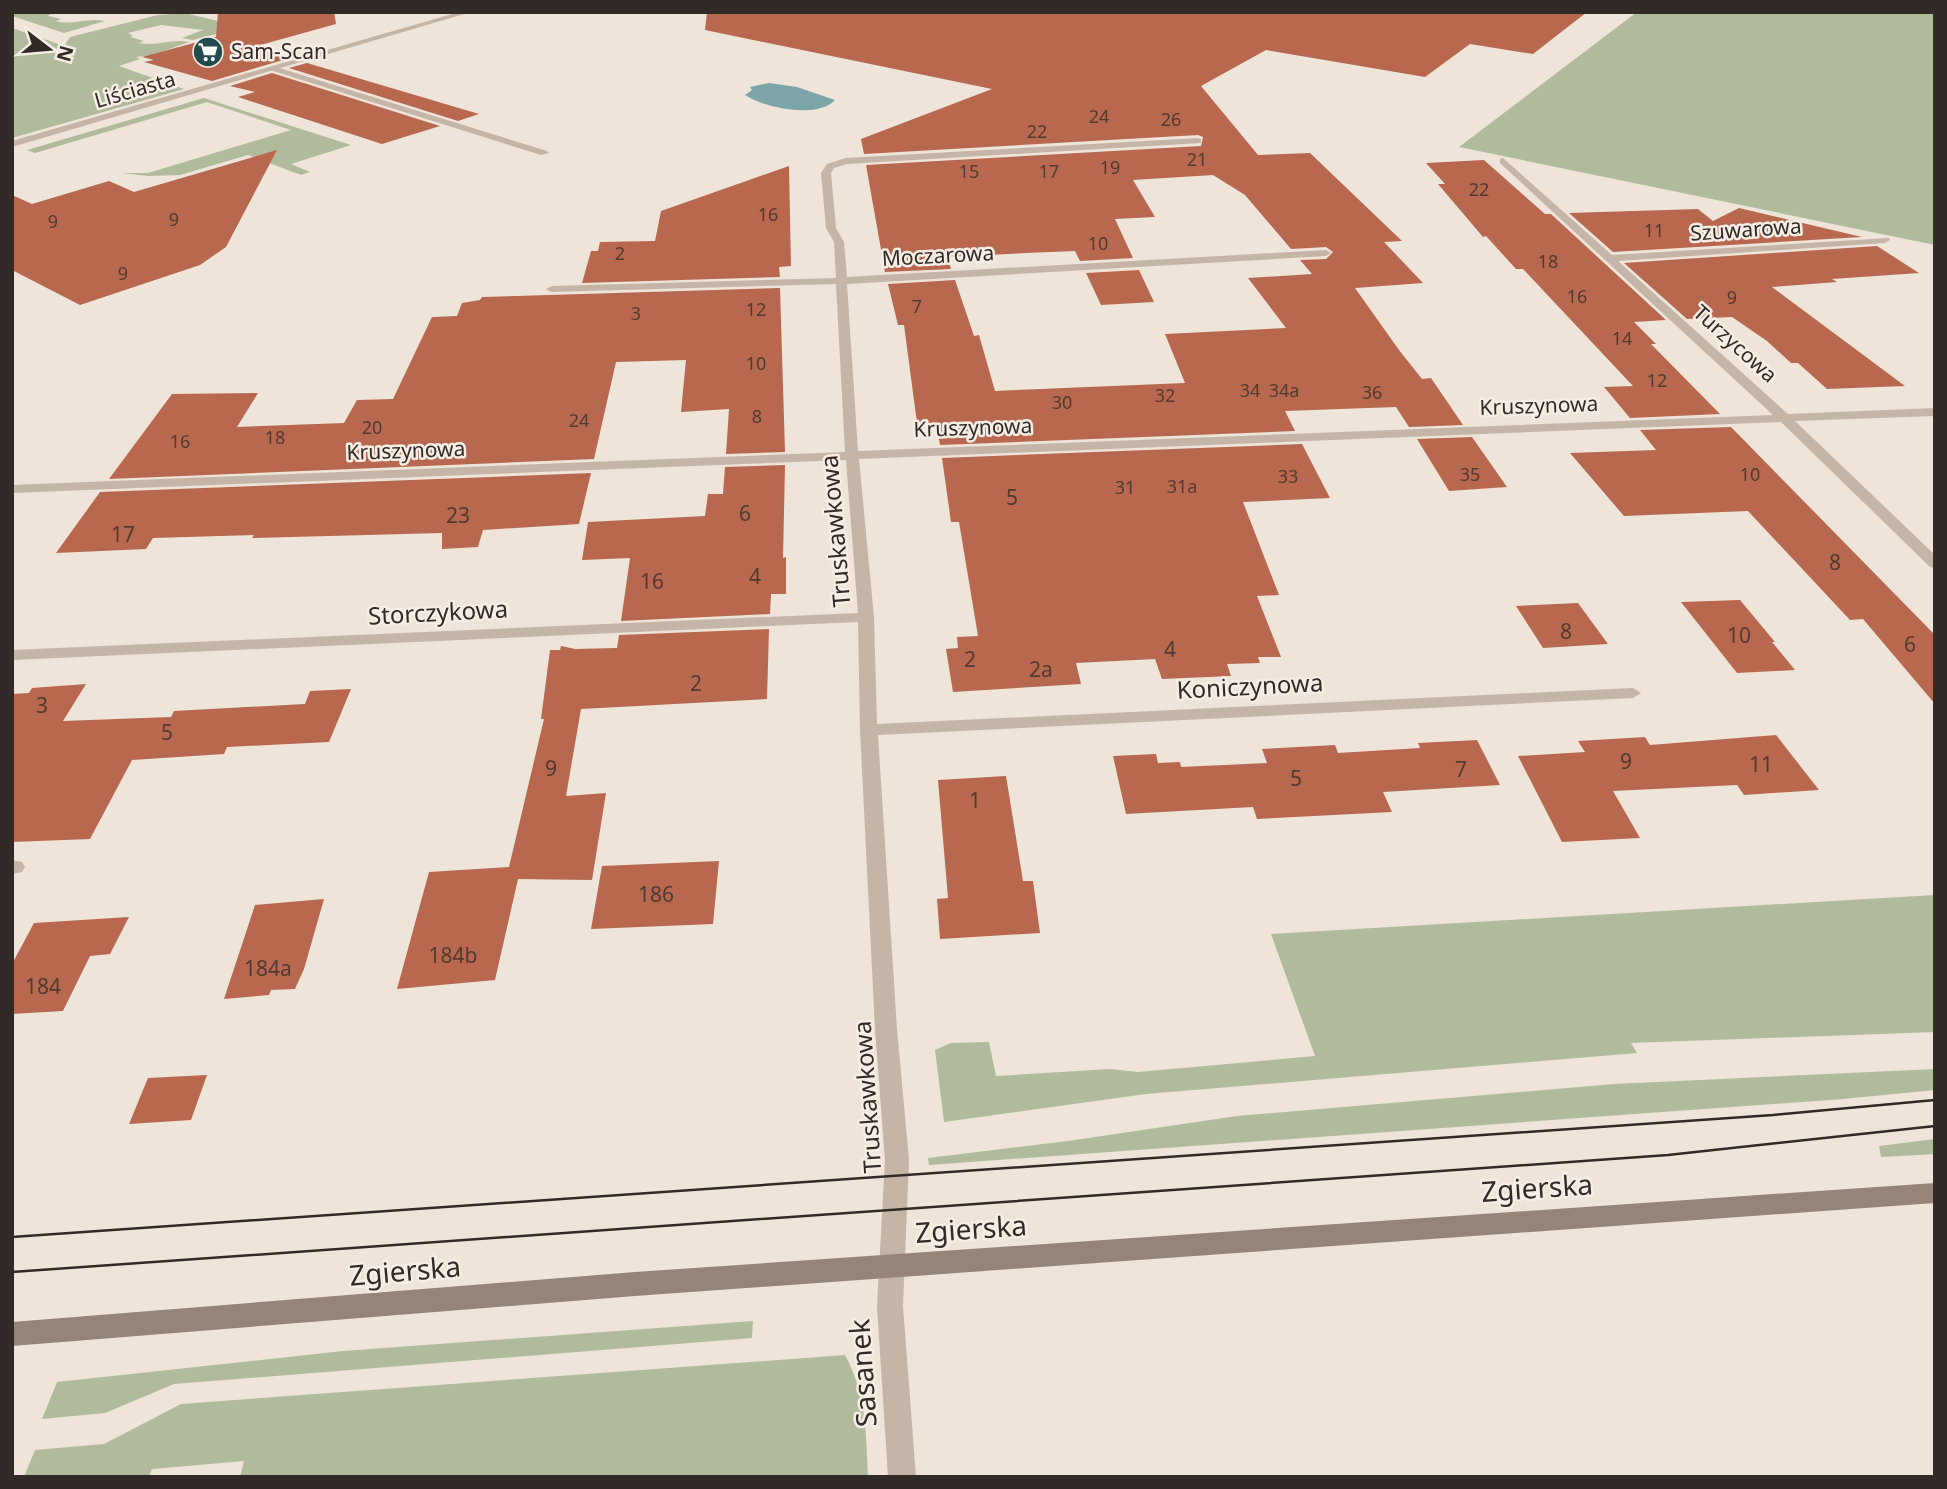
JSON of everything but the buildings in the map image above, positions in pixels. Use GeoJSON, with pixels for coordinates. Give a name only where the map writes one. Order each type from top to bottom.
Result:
{"type":"FeatureCollection","features":[{"type":"Feature","properties":{"kind":"main road","name":"Zgierska"},"geometry":{"type":"LineString","coordinates":[[12,1334],[892,1266],[1935,1193]]}},
{"type":"Feature","properties":{"kind":"street","name":"Liściasta"},"geometry":{"type":"LineString","coordinates":[[12,144],[468,12]]}},
{"type":"Feature","properties":{"kind":"street"},"geometry":{"type":"LineString","coordinates":[[273,68],[544,153],[526,159]]}},
{"type":"Feature","properties":{"kind":"street","name":"Truskawkowa"},"geometry":{"type":"LineString","coordinates":[[892,1266],[897,1160],[886,1029],[869,730],[866,617],[839,281],[839,242],[831,228],[826,173],[830,166],[838,162],[1198,141]]}},
{"type":"Feature","properties":{"kind":"street","name":"Turzycowa"},"geometry":{"type":"LineString","coordinates":[[1503,161],[1784,417],[1935,564]]}},
{"type":"Feature","properties":{"kind":"street","name":"Szuwarowa"},"geometry":{"type":"LineString","coordinates":[[1608,258],[1885,240]]}},
{"type":"Feature","properties":{"kind":"street","name":"Moczarowa"},"geometry":{"type":"LineString","coordinates":[[552,289],[839,281],[1326,253]]}},
{"type":"Feature","properties":{"kind":"street","name":"Kruszynowa"},"geometry":{"type":"LineString","coordinates":[[12,489],[1935,412]]}},
{"type":"Feature","properties":{"kind":"street","name":"Storczykowa"},"geometry":{"type":"LineString","coordinates":[[12,655],[866,617]]}},
{"type":"Feature","properties":{"kind":"street","name":"Koniczynowa"},"geometry":{"type":"LineString","coordinates":[[869,730],[1633,693]]}},
{"type":"Feature","properties":{"kind":"street","name":"Sasanek"},"geometry":{"type":"LineString","coordinates":[[892,1266],[891,1351],[902,1477]]}},
{"type":"Feature","properties":{"kind":"green space"},"geometry":{"type":"Polygon","coordinates":[[[12,12],[46,12],[51,14],[48,16],[61,19],[56,21],[62,22],[105,21],[64,33],[12,16],[12,12]]]}},
{"type":"Feature","properties":{"kind":"green space"},"geometry":{"type":"Polygon","coordinates":[[[1637,12],[1935,12],[1935,245],[1459,147],[1637,12]]]}},
{"type":"Feature","properties":{"kind":"green space"},"geometry":{"type":"Polygon","coordinates":[[[185,13],[242,27],[193,40],[182,38],[203,30],[161,25],[128,33],[133,36],[130,37],[144,41],[139,43],[145,44],[189,42],[153,55],[136,57],[140,59],[119,66],[184,89],[12,138],[12,28],[64,46],[70,37],[158,15],[185,13]]]}},
{"type":"Feature","properties":{"kind":"green space"},"geometry":{"type":"Polygon","coordinates":[[[204,98],[351,145],[291,164],[310,172],[301,175],[248,155],[180,175],[148,176],[122,173],[148,173],[291,130],[207,102],[35,153],[27,150],[204,98]]]}},
{"type":"Feature","properties":{"kind":"green space"},"geometry":{"type":"Polygon","coordinates":[[[1935,895],[1935,1032],[1631,1043],[1637,1053],[1146,1094],[944,1122],[935,1050],[951,1043],[989,1042],[996,1076],[1110,1069],[1138,1072],[1315,1056],[1271,934],[1935,895]]]}},
{"type":"Feature","properties":{"kind":"green space"},"geometry":{"type":"Polygon","coordinates":[[[1935,1069],[1935,1090],[1843,1099],[929,1165],[928,1158],[1237,1116],[1614,1084],[1935,1069]]]}},
{"type":"Feature","properties":{"kind":"green space"},"geometry":{"type":"Polygon","coordinates":[[[1935,1139],[1935,1154],[1881,1157],[1879,1146],[1935,1139]]]}},
{"type":"Feature","properties":{"kind":"green space"},"geometry":{"type":"Polygon","coordinates":[[[753,1321],[752,1338],[174,1384],[105,1413],[42,1419],[57,1382],[343,1351],[753,1321]]]}},
{"type":"Feature","properties":{"kind":"green space"},"geometry":{"type":"Polygon","coordinates":[[[845,1355],[861,1399],[868,1477],[240,1477],[244,1461],[152,1469],[149,1477],[24,1477],[35,1450],[104,1444],[181,1404],[845,1355]]]}},
{"type":"Feature","properties":{"kind":"water"},"geometry":{"type":"Polygon","coordinates":[[[769,83],[797,87],[835,100],[816,109],[791,110],[765,104],[745,95],[752,90],[750,87],[769,83]]]}},
{"type":"Feature","properties":{"kind":"tram line"},"geometry":{"type":"LineString","coordinates":[[12,1237],[1773,1115],[1935,1100]]}},
{"type":"Feature","properties":{"kind":"tram line"},"geometry":{"type":"LineString","coordinates":[[12,1272],[1668,1155],[1935,1126]]}},
{"type":"Feature","properties":{"kind":"place","name":"Sam-Scan"},"geometry":{"type":"Point","coordinates":[208,52]}}]}
